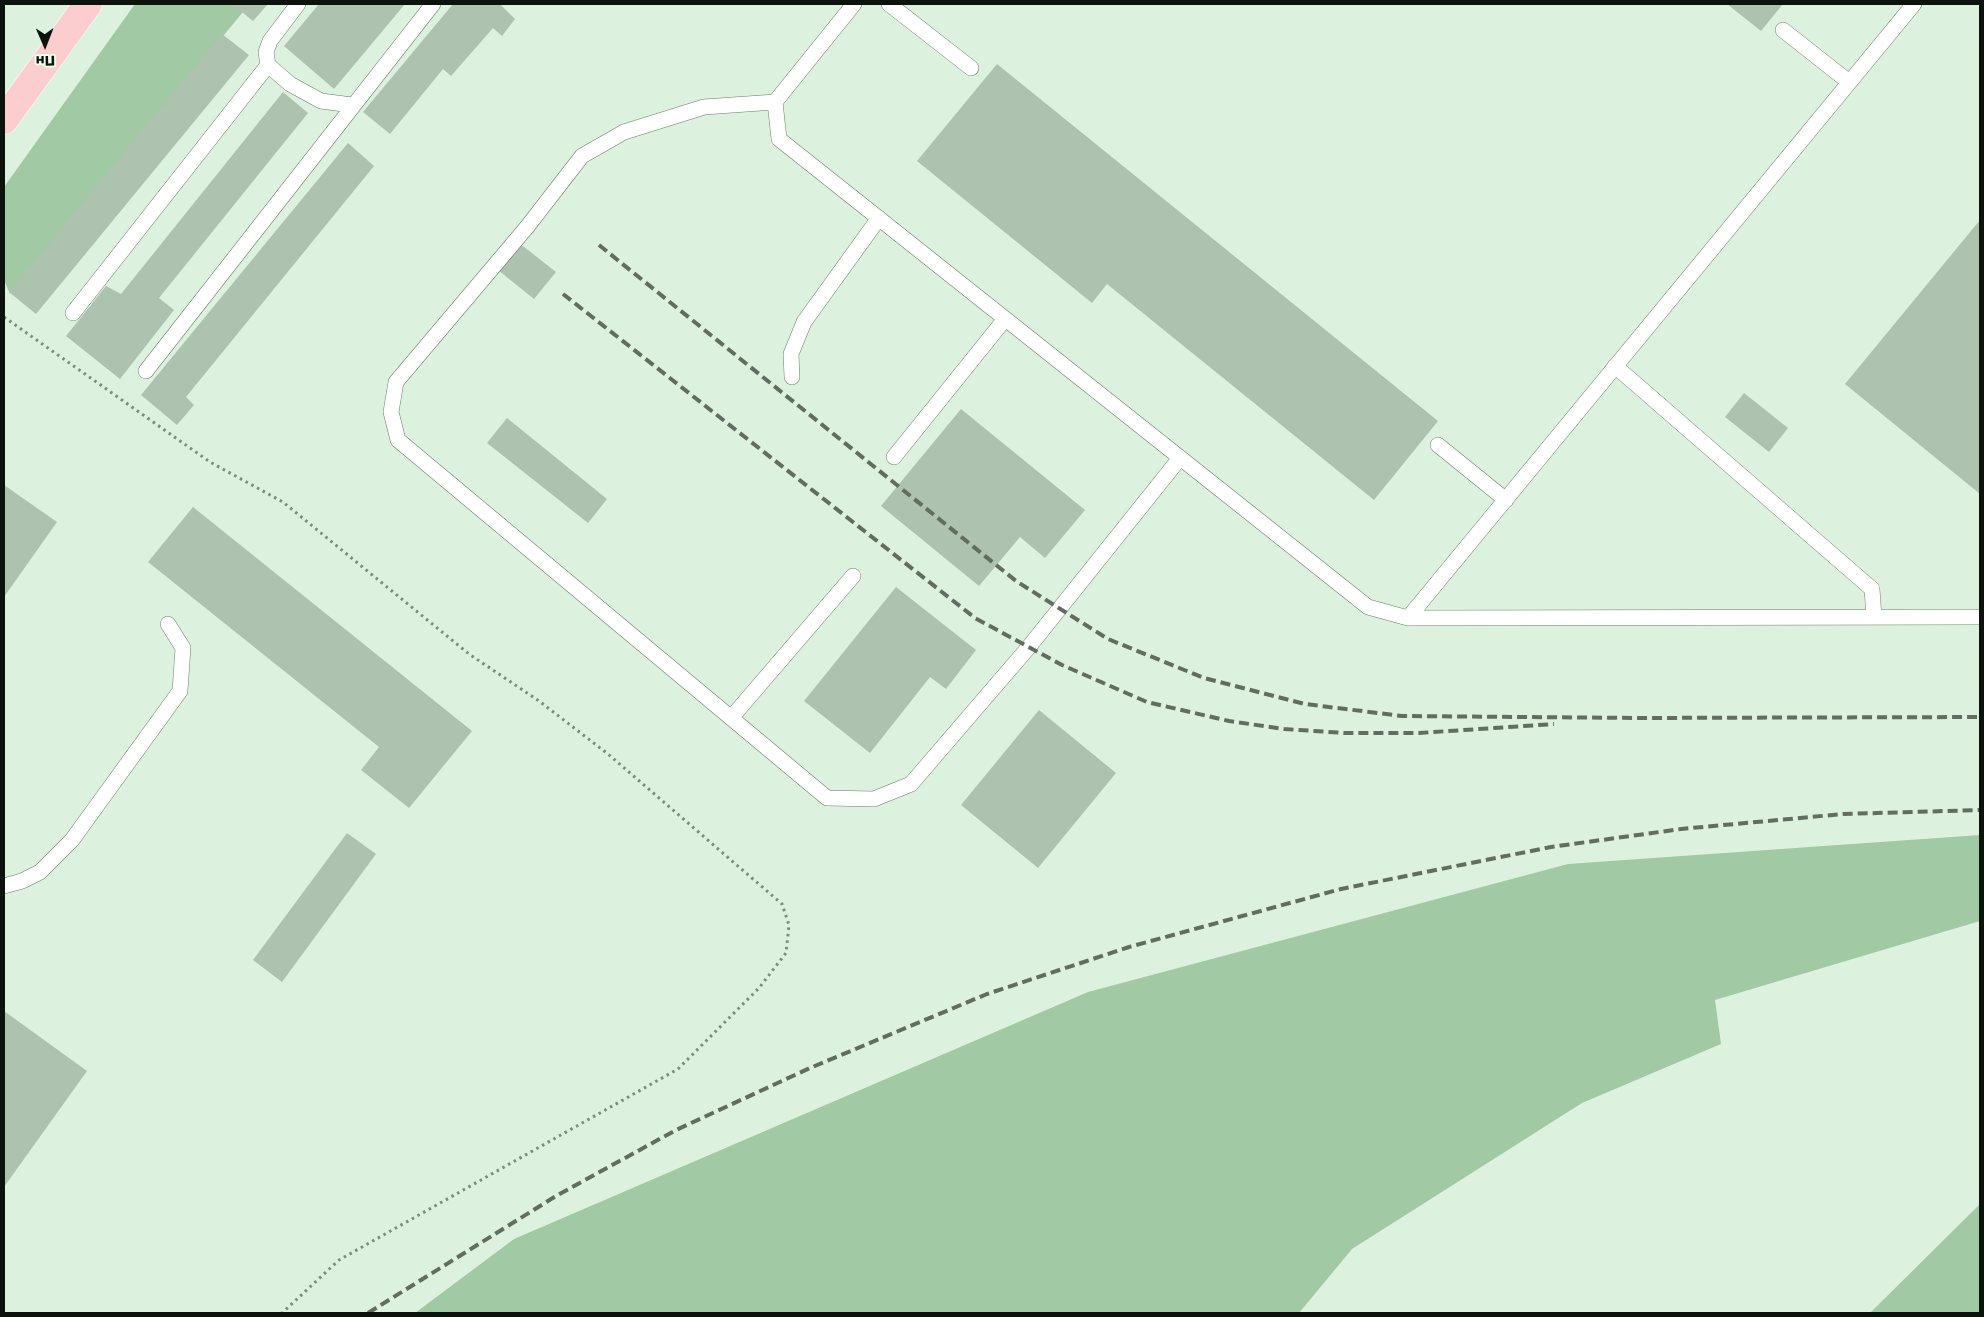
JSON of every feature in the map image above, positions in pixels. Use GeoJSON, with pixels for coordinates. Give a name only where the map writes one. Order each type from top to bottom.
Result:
{"type":"FeatureCollection","features":[{"type":"Feature","properties":{"kind":"main road"},"geometry":{"type":"LineString","coordinates":[[4,120],[88,4]]}},
{"type":"Feature","properties":{"kind":"lane"},"geometry":{"type":"LineString","coordinates":[[298,4],[270,41],[266,52],[268,65],[290,84],[321,101],[352,106]]}},
{"type":"Feature","properties":{"kind":"lane"},"geometry":{"type":"LineString","coordinates":[[146,371],[433,4]]}},
{"type":"Feature","properties":{"kind":"lane"},"geometry":{"type":"LineString","coordinates":[[854,4],[775,102],[779,139],[1368,607],[1408,618],[1980,617]]}},
{"type":"Feature","properties":{"kind":"lane"},"geometry":{"type":"LineString","coordinates":[[889,4],[971,68]]}},
{"type":"Feature","properties":{"kind":"lane"},"geometry":{"type":"LineString","coordinates":[[1408,618],[1914,4]]}},
{"type":"Feature","properties":{"kind":"lane"},"geometry":{"type":"LineString","coordinates":[[1783,30],[1849,82]]}},
{"type":"Feature","properties":{"kind":"lane"},"geometry":{"type":"LineString","coordinates":[[73,312],[268,65]]}},
{"type":"Feature","properties":{"kind":"lane"},"geometry":{"type":"LineString","coordinates":[[775,102],[704,107],[624,132],[582,156],[527,227],[396,382],[391,412],[398,440],[827,798],[874,799],[911,784],[1028,648],[1180,458]]}},
{"type":"Feature","properties":{"kind":"lane"},"geometry":{"type":"LineString","coordinates":[[792,377],[792,354],[804,322],[879,218]]}},
{"type":"Feature","properties":{"kind":"lane"},"geometry":{"type":"LineString","coordinates":[[894,457],[1005,319]]}},
{"type":"Feature","properties":{"kind":"lane"},"geometry":{"type":"LineString","coordinates":[[1615,366],[1872,589],[1874,617]]}},
{"type":"Feature","properties":{"kind":"lane"},"geometry":{"type":"LineString","coordinates":[[1438,445],[1506,500]]}},
{"type":"Feature","properties":{"kind":"lane"},"geometry":{"type":"LineString","coordinates":[[731,718],[853,576]]}},
{"type":"Feature","properties":{"kind":"lane"},"geometry":{"type":"LineString","coordinates":[[4,886],[22,881],[40,872],[72,840],[180,692],[183,648],[168,624]]}},
{"type":"Feature","properties":{"kind":"path"},"geometry":{"type":"LineString","coordinates":[[4,317],[210,462],[283,502],[469,654],[540,701],[608,754],[782,904],[789,925],[786,953],[758,988],[678,1069],[339,1260],[282,1313]]}},
{"type":"Feature","properties":{"kind":"green space"},"geometry":{"type":"Polygon","coordinates":[[[135,4],[233,4],[243,12],[10,294],[4,280],[4,187],[135,4]]]}},
{"type":"Feature","properties":{"kind":"green space"},"geometry":{"type":"Polygon","coordinates":[[[1980,835],[1980,921],[1715,1000],[1721,1044],[1582,1103],[1352,1249],[1299,1313],[415,1313],[514,1239],[1088,992],[1568,864],[1980,835]]]}},
{"type":"Feature","properties":{"kind":"green space"},"geometry":{"type":"Polygon","coordinates":[[[1980,1204],[1980,1313],[1870,1313],[1980,1204]]]}},
{"type":"Feature","properties":{"kind":"building"},"geometry":{"type":"Polygon","coordinates":[[[232,4],[268,4],[253,21],[232,4]]]}},
{"type":"Feature","properties":{"kind":"building"},"geometry":{"type":"Polygon","coordinates":[[[319,4],[405,4],[334,89],[284,46],[319,4]]]}},
{"type":"Feature","properties":{"kind":"building"},"geometry":{"type":"Polygon","coordinates":[[[453,4],[500,4],[515,19],[502,36],[493,28],[451,76],[443,69],[390,134],[363,112],[453,4]]]}},
{"type":"Feature","properties":{"kind":"building"},"geometry":{"type":"Polygon","coordinates":[[[1727,4],[1783,4],[1761,31],[1727,4]]]}},
{"type":"Feature","properties":{"kind":"building"},"geometry":{"type":"Polygon","coordinates":[[[222,34],[249,55],[36,314],[9,292],[222,34]]]}},
{"type":"Feature","properties":{"kind":"building"},"geometry":{"type":"Polygon","coordinates":[[[997,64],[1438,421],[1374,500],[1107,284],[1092,303],[917,161],[997,64]]]}},
{"type":"Feature","properties":{"kind":"building"},"geometry":{"type":"Polygon","coordinates":[[[283,92],[308,113],[159,298],[174,310],[120,379],[66,336],[106,286],[121,294],[283,92]]]}},
{"type":"Feature","properties":{"kind":"building"},"geometry":{"type":"Polygon","coordinates":[[[348,143],[374,166],[186,397],[194,405],[177,425],[141,395],[348,143]]]}},
{"type":"Feature","properties":{"kind":"building"},"geometry":{"type":"Polygon","coordinates":[[[1980,220],[1980,494],[1845,384],[1980,220]]]}},
{"type":"Feature","properties":{"kind":"building"},"geometry":{"type":"Polygon","coordinates":[[[519,243],[556,272],[534,299],[498,270],[519,243]]]}},
{"type":"Feature","properties":{"kind":"building"},"geometry":{"type":"Polygon","coordinates":[[[1744,393],[1788,428],[1769,452],[1725,417],[1744,393]]]}},
{"type":"Feature","properties":{"kind":"building"},"geometry":{"type":"Polygon","coordinates":[[[961,409],[1085,510],[1045,558],[1020,537],[979,586],[881,506],[961,409]]]}},
{"type":"Feature","properties":{"kind":"building"},"geometry":{"type":"Polygon","coordinates":[[[507,418],[607,499],[588,523],[487,443],[507,418]]]}},
{"type":"Feature","properties":{"kind":"building"},"geometry":{"type":"Polygon","coordinates":[[[4,485],[57,522],[4,597],[4,485]]]}},
{"type":"Feature","properties":{"kind":"building"},"geometry":{"type":"Polygon","coordinates":[[[193,507],[472,731],[409,808],[361,770],[379,747],[148,562],[193,507]]]}},
{"type":"Feature","properties":{"kind":"building"},"geometry":{"type":"Polygon","coordinates":[[[896,587],[976,650],[946,689],[930,677],[870,753],[804,701],[896,587]]]}},
{"type":"Feature","properties":{"kind":"building"},"geometry":{"type":"Polygon","coordinates":[[[1039,710],[1116,773],[1038,868],[961,805],[1039,710]]]}},
{"type":"Feature","properties":{"kind":"building"},"geometry":{"type":"Polygon","coordinates":[[[347,833],[376,854],[282,982],[253,960],[347,833]]]}},
{"type":"Feature","properties":{"kind":"building"},"geometry":{"type":"Polygon","coordinates":[[[4,1011],[87,1071],[4,1187],[4,1011]]]}},
{"type":"Feature","properties":{"kind":"railway"},"geometry":{"type":"LineString","coordinates":[[599,245],[1016,581],[1108,639],[1204,678],[1305,704],[1402,716],[1637,718],[1980,717]]}},
{"type":"Feature","properties":{"kind":"railway"},"geometry":{"type":"LineString","coordinates":[[563,294],[975,618],[1062,665],[1147,702],[1229,721],[1284,729],[1345,733],[1419,733],[1554,724]]}},
{"type":"Feature","properties":{"kind":"railway"},"geometry":{"type":"LineString","coordinates":[[368,1313],[556,1196],[676,1130],[810,1068],[987,994],[1129,947],[1341,889],[1551,847],[1681,829],[1843,814],[1980,810]]}}]}
